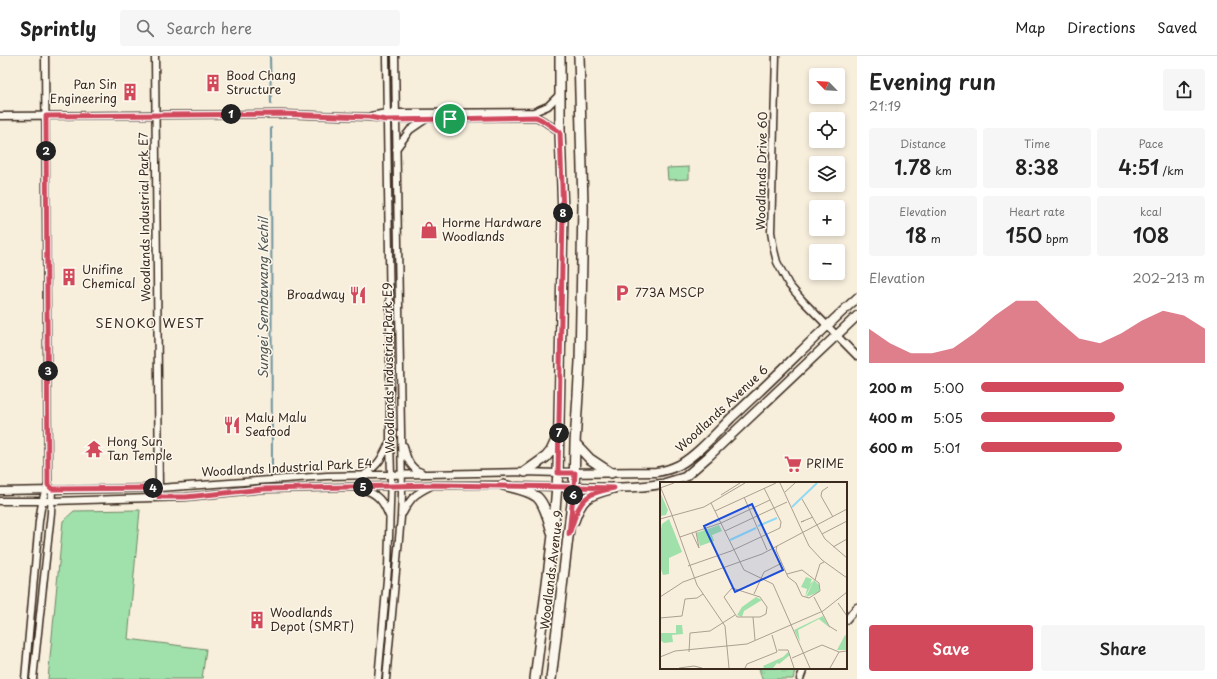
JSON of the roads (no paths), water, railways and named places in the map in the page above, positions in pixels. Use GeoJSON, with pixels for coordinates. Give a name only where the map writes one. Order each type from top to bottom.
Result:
{"type":"FeatureCollection","features":[{"type":"Feature","properties":{"kind":"main road","name":"Woodlands Avenue 9"},"geometry":{"type":"LineString","coordinates":[[535,679],[554,536],[558,473],[563,214],[560,132],[560,56]]}},
{"type":"Feature","properties":{"kind":"main road","name":"Woodlands Avenue 9"},"geometry":{"type":"LineString","coordinates":[[551,679],[575,473],[575,443],[581,331],[583,206],[579,56]]}},
{"type":"Feature","properties":{"kind":"main road"},"geometry":{"type":"LineString","coordinates":[[525,472],[546,457],[551,451],[559,435]]}},
{"type":"Feature","properties":{"kind":"main road"},"geometry":{"type":"LineString","coordinates":[[575,443],[592,460],[611,473]]}},
{"type":"Feature","properties":{"kind":"main road"},"geometry":{"type":"LineString","coordinates":[[503,485],[536,497],[542,504],[554,536]]}},
{"type":"Feature","properties":{"kind":"main road"},"geometry":{"type":"LineString","coordinates":[[569,534],[582,501],[590,495],[614,488]]}},
{"type":"Feature","properties":{"kind":"street"},"geometry":{"type":"LineString","coordinates":[[34,679],[52,501],[49,488],[45,56]]}},
{"type":"Feature","properties":{"kind":"street","name":"Woodlands Industrial Park E7"},"geometry":{"type":"LineString","coordinates":[[155,56],[159,497]]}},
{"type":"Feature","properties":{"kind":"street","name":"Woodlands Industrial Park E9"},"geometry":{"type":"LineString","coordinates":[[378,679],[385,601],[391,486],[386,56]]}},
{"type":"Feature","properties":{"kind":"street","name":"Woodlands Industrial Park E9"},"geometry":{"type":"LineString","coordinates":[[386,679],[401,516],[402,486],[395,56]]}},
{"type":"Feature","properties":{"kind":"street","name":"Woodlands Drive 60"},"geometry":{"type":"LineString","coordinates":[[776,56],[771,232],[774,250],[781,271],[789,285],[857,356]]}},
{"type":"Feature","properties":{"kind":"street"},"geometry":{"type":"LineString","coordinates":[[0,116],[281,114],[369,117],[534,112],[548,106],[560,94]]}},
{"type":"Feature","properties":{"kind":"street"},"geometry":{"type":"LineString","coordinates":[[395,116],[426,120],[536,117],[560,132]]}},
{"type":"Feature","properties":{"kind":"street"},"geometry":{"type":"LineString","coordinates":[[396,149],[410,130],[426,120]]}},
{"type":"Feature","properties":{"kind":"street","name":"Woodlands Avenue 6"},"geometry":{"type":"LineString","coordinates":[[575,473],[656,472],[667,470],[680,464],[692,455],[740,410],[827,325],[857,298]]}},
{"type":"Feature","properties":{"kind":"street","name":"Woodlands Avenue 6"},"geometry":{"type":"LineString","coordinates":[[668,482],[685,477],[691,472],[838,336],[857,316]]}},
{"type":"Feature","properties":{"kind":"street"},"geometry":{"type":"LineString","coordinates":[[401,433],[407,459],[415,470],[427,474]]}},
{"type":"Feature","properties":{"kind":"street"},"geometry":{"type":"LineString","coordinates":[[364,475],[375,467],[383,457],[390,442]]}},
{"type":"Feature","properties":{"kind":"street","name":"Woodlands Industrial Park E4"},"geometry":{"type":"LineString","coordinates":[[0,491],[49,488],[159,488],[327,476],[525,472],[575,473]]}},
{"type":"Feature","properties":{"kind":"street"},"geometry":{"type":"LineString","coordinates":[[574,487],[614,488],[660,484]]}},
{"type":"Feature","properties":{"kind":"street"},"geometry":{"type":"LineString","coordinates":[[401,516],[410,500],[418,493],[435,485]]}},
{"type":"Feature","properties":{"kind":"street","name":"Woodlands Industrial Park E4"},"geometry":{"type":"LineString","coordinates":[[0,501],[186,497],[263,489],[435,485],[574,487]]}},
{"type":"Feature","properties":{"kind":"street"},"geometry":{"type":"LineString","coordinates":[[357,487],[378,497],[390,520]]}},
{"type":"Feature","properties":{"kind":"street"},"geometry":{"type":"LineString","coordinates":[[25,679],[40,521],[43,501],[49,488]]}},
{"type":"Feature","properties":{"kind":"street"},"geometry":{"type":"LineString","coordinates":[[127,488],[127,498]]}},
{"type":"Feature","properties":{"kind":"street"},"geometry":{"type":"LineString","coordinates":[[79,500],[80,489]]}},
{"type":"Feature","properties":{"kind":"street"},"geometry":{"type":"LineString","coordinates":[[20,490],[20,501]]}},
{"type":"Feature","properties":{"kind":"street"},"geometry":{"type":"LineString","coordinates":[[385,601],[393,602]]}},
{"type":"Feature","properties":{"kind":"street"},"geometry":{"type":"LineString","coordinates":[[855,614],[857,607]]}},
{"type":"Feature","properties":{"kind":"street"},"geometry":{"type":"LineString","coordinates":[[800,679],[804,669]]}},
{"type":"Feature","properties":{"kind":"waterway","name":"Sungei Sembawang Kechil"},"geometry":{"type":"LineString","coordinates":[[270,56],[271,103]]}},
{"type":"Feature","properties":{"kind":"waterway","name":"Sungei Sembawang Kechil"},"geometry":{"type":"LineString","coordinates":[[271,128],[272,469]]}},
{"type":"Feature","properties":{"kind":"place","name":"Bood Chang Structure"},"geometry":{"type":"Point","coordinates":[213,83]}},
{"type":"Feature","properties":{"kind":"place","name":"Pan Sin Engineering"},"geometry":{"type":"Point","coordinates":[130,92]}},
{"type":"Feature","properties":{"kind":"place","name":"Horme Hardware Woodlands"},"geometry":{"type":"Point","coordinates":[429,230]}},
{"type":"Feature","properties":{"kind":"place","name":"Unifine Chemical"},"geometry":{"type":"Point","coordinates":[69,277]}},
{"type":"Feature","properties":{"kind":"place","name":"773A MSCP"},"geometry":{"type":"Point","coordinates":[622,293]}},
{"type":"Feature","properties":{"kind":"place","name":"Broadway"},"geometry":{"type":"Point","coordinates":[358,295]}},
{"type":"Feature","properties":{"kind":"place","name":"Malu Malu Seafood"},"geometry":{"type":"Point","coordinates":[232,425]}},
{"type":"Feature","properties":{"kind":"place","name":"Hong Sun Tan Temple"},"geometry":{"type":"Point","coordinates":[94,449]}},
{"type":"Feature","properties":{"kind":"place","name":"PRIME"},"geometry":{"type":"Point","coordinates":[793,464]}},
{"type":"Feature","properties":{"kind":"place","name":"Woodlands Depot (SMRT)"},"geometry":{"type":"Point","coordinates":[257,620]}},
{"type":"Feature","properties":{"kind":"district","name":"SENOKO WEST"},"geometry":{"type":"Point","coordinates":[150,323]}}]}
